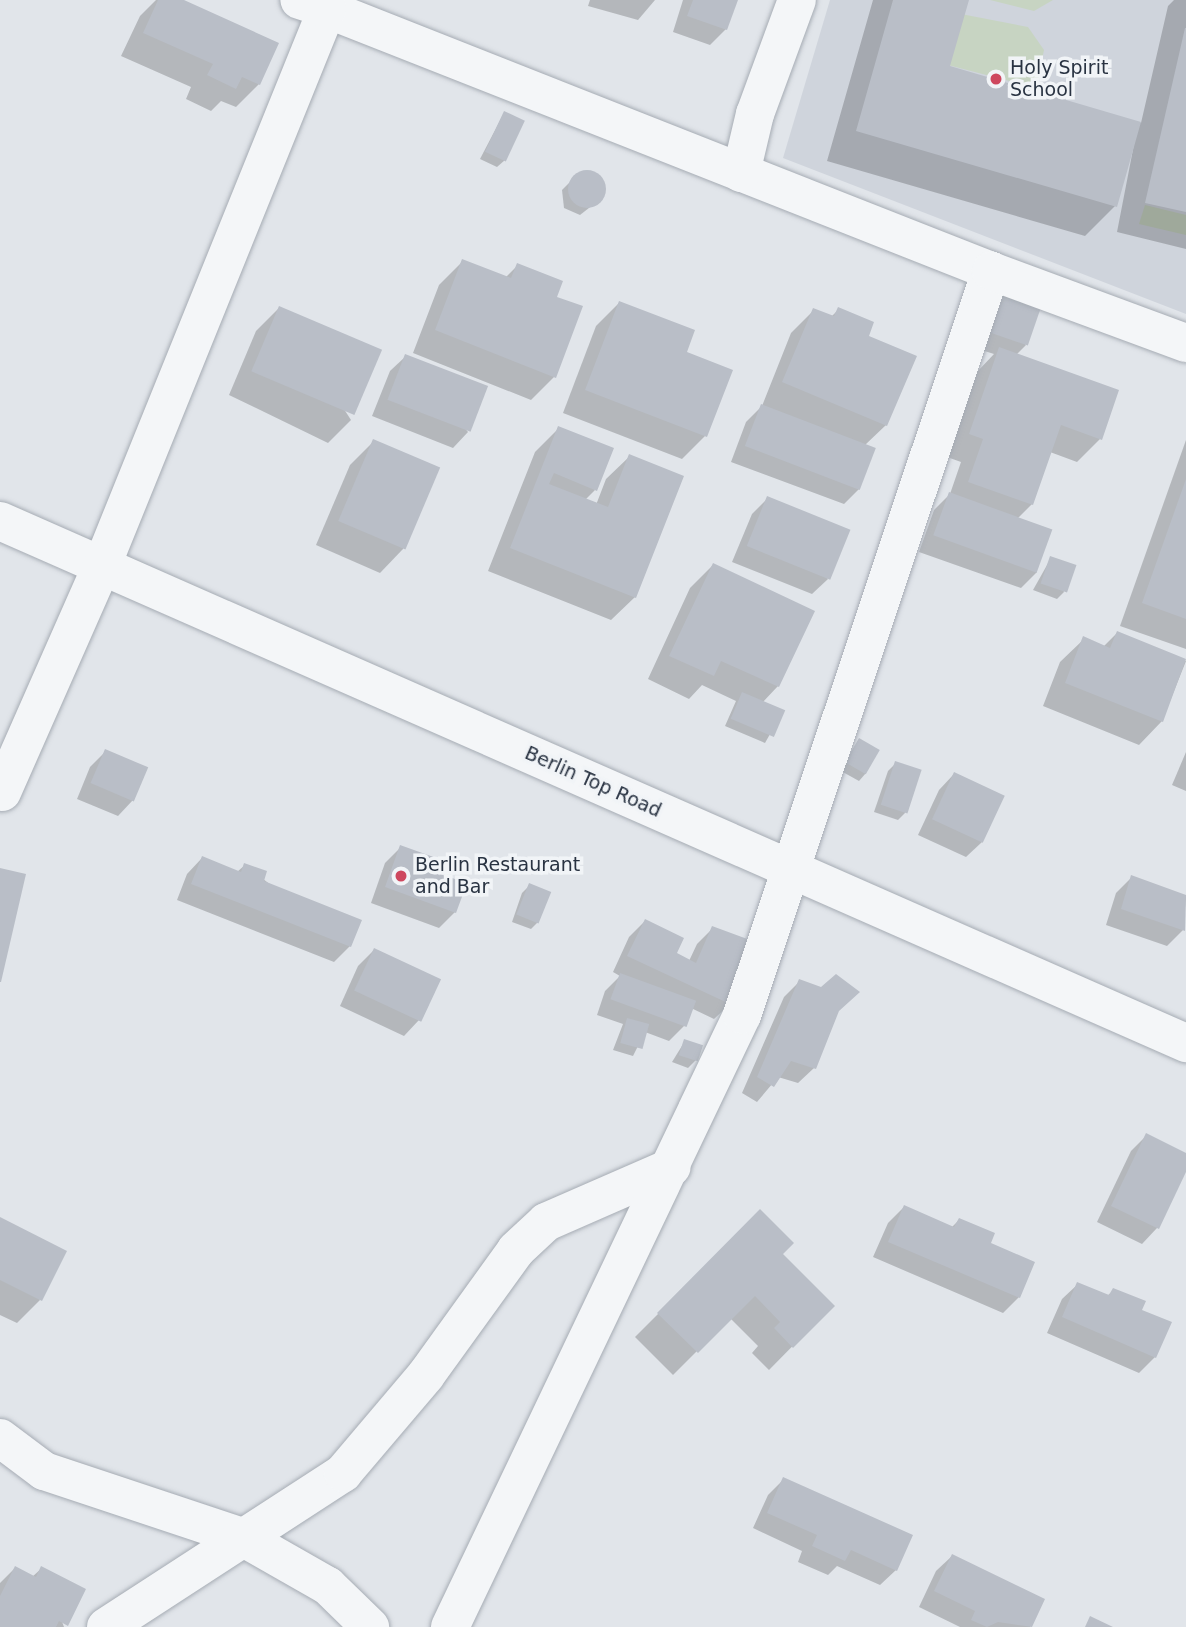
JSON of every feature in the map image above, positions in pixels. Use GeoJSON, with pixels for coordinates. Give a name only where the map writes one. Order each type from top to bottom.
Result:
{"type":"FeatureCollection","features":[{"type":"Feature","properties":{"kind":"street"},"geometry":{"type":"LineString","coordinates":[[741,173],[759,102],[797,0]]}},
{"type":"Feature","properties":{"kind":"street"},"geometry":{"type":"LineString","coordinates":[[2,792],[103,563],[319,3],[990,271],[1186,343]]}},
{"type":"Feature","properties":{"kind":"street"},"geometry":{"type":"LineString","coordinates":[[450,1627],[672,1167],[742,1015],[990,271]]}},
{"type":"Feature","properties":{"kind":"street","name":"Berlin Top Road"},"geometry":{"type":"LineString","coordinates":[[0,521],[103,563],[1186,1043]]}},
{"type":"Feature","properties":{"kind":"street"},"geometry":{"type":"LineString","coordinates":[[106,1627],[343,1473],[426,1375],[516,1250],[547,1222],[672,1167]]}},
{"type":"Feature","properties":{"kind":"street"},"geometry":{"type":"LineString","coordinates":[[0,1438],[44,1471],[242,1537],[328,1587],[370,1627]]}},
{"type":"Feature","properties":{"kind":"shaded area","name":"Holy Spirit School"},"geometry":{"type":"Polygon","coordinates":[[[830,0],[1186,0],[1186,314],[783,158],[830,0]]]}},
{"type":"Feature","properties":{"kind":"green space"},"geometry":{"type":"Polygon","coordinates":[[[990,0],[1053,0],[1034,11],[990,0]]]}},
{"type":"Feature","properties":{"kind":"green space"},"geometry":{"type":"Polygon","coordinates":[[[961,14],[1028,27],[1044,50],[1036,88],[948,65],[961,14]]]}},
{"type":"Feature","properties":{"kind":"green space"},"geometry":{"type":"Polygon","coordinates":[[[1145,205],[1186,215],[1186,235],[1139,224],[1145,205]]]}},
{"type":"Feature","properties":{"kind":"building"},"geometry":{"type":"Polygon","coordinates":[[[158,0],[184,0],[279,43],[260,85],[242,77],[236,89],[207,75],[213,64],[143,33],[158,0]]]}},
{"type":"Feature","properties":{"kind":"building"},"geometry":{"type":"Polygon","coordinates":[[[693,0],[738,0],[727,30],[687,16],[693,0]]]}},
{"type":"Feature","properties":{"kind":"building"},"geometry":{"type":"Polygon","coordinates":[[[893,0],[969,0],[950,66],[1141,122],[1117,207],[856,131],[893,0]]]}},
{"type":"Feature","properties":{"kind":"building"},"geometry":{"type":"Polygon","coordinates":[[[1186,28],[1186,212],[1145,203],[1186,28]]]}},
{"type":"Feature","properties":{"kind":"building"},"geometry":{"type":"Polygon","coordinates":[[[504,111],[525,121],[506,162],[485,152],[504,111]]]}},
{"type":"Feature","properties":{"kind":"building"},"geometry":{"type":"Polygon","coordinates":[[[587,170],[601,175],[606,189],[601,203],[587,208],[573,203],[568,189],[573,175],[587,170]]]}},
{"type":"Feature","properties":{"kind":"building"},"geometry":{"type":"Polygon","coordinates":[[[462,259],[511,278],[517,263],[563,281],[557,297],[583,306],[556,378],[435,330],[462,259]]]}},
{"type":"Feature","properties":{"kind":"building"},"geometry":{"type":"Polygon","coordinates":[[[1005,289],[1043,302],[1028,346],[990,332],[1005,289]]]}},
{"type":"Feature","properties":{"kind":"building"},"geometry":{"type":"Polygon","coordinates":[[[619,301],[695,330],[687,352],[733,370],[707,437],[585,390],[619,301]]]}},
{"type":"Feature","properties":{"kind":"building"},"geometry":{"type":"Polygon","coordinates":[[[279,306],[382,350],[354,415],[251,371],[279,306]]]}},
{"type":"Feature","properties":{"kind":"building"},"geometry":{"type":"Polygon","coordinates":[[[838,307],[874,322],[869,336],[917,356],[887,426],[782,382],[813,308],[834,316],[838,307]]]}},
{"type":"Feature","properties":{"kind":"building"},"geometry":{"type":"Polygon","coordinates":[[[999,347],[1119,390],[1102,440],[1061,425],[1033,505],[968,482],[983,439],[969,434],[999,347]]]}},
{"type":"Feature","properties":{"kind":"building"},"geometry":{"type":"Polygon","coordinates":[[[405,354],[488,386],[471,432],[387,400],[405,354]]]}},
{"type":"Feature","properties":{"kind":"building"},"geometry":{"type":"Polygon","coordinates":[[[761,404],[876,448],[860,490],[745,446],[761,404]]]}},
{"type":"Feature","properties":{"kind":"building"},"geometry":{"type":"Polygon","coordinates":[[[558,426],[614,448],[597,491],[554,473],[549,484],[608,507],[629,454],[684,476],[636,598],[510,548],[558,426]]]}},
{"type":"Feature","properties":{"kind":"building"},"geometry":{"type":"Polygon","coordinates":[[[373,439],[440,468],[405,549],[338,521],[373,439]]]}},
{"type":"Feature","properties":{"kind":"building"},"geometry":{"type":"Polygon","coordinates":[[[1186,479],[1186,619],[1142,603],[1186,479]]]}},
{"type":"Feature","properties":{"kind":"building"},"geometry":{"type":"Polygon","coordinates":[[[949,492],[1052,530],[1037,573],[933,535],[949,492]]]}},
{"type":"Feature","properties":{"kind":"building"},"geometry":{"type":"Polygon","coordinates":[[[767,496],[850,530],[830,580],[747,546],[767,496]]]}},
{"type":"Feature","properties":{"kind":"building"},"geometry":{"type":"Polygon","coordinates":[[[1050,556],[1076,565],[1067,593],[1041,583],[1050,556]]]}},
{"type":"Feature","properties":{"kind":"building"},"geometry":{"type":"Polygon","coordinates":[[[713,563],[815,611],[779,687],[721,661],[714,676],[669,656],[713,563]]]}},
{"type":"Feature","properties":{"kind":"building"},"geometry":{"type":"Polygon","coordinates":[[[1117,631],[1186,659],[1163,722],[1065,683],[1083,636],[1110,648],[1117,631]]]}},
{"type":"Feature","properties":{"kind":"building"},"geometry":{"type":"Polygon","coordinates":[[[742,692],[785,710],[774,737],[731,719],[742,692]]]}},
{"type":"Feature","properties":{"kind":"building"},"geometry":{"type":"Polygon","coordinates":[[[859,738],[880,750],[866,774],[845,762],[859,738]]]}},
{"type":"Feature","properties":{"kind":"building"},"geometry":{"type":"Polygon","coordinates":[[[105,749],[148,767],[134,801],[91,783],[105,749]]]}},
{"type":"Feature","properties":{"kind":"building"},"geometry":{"type":"Polygon","coordinates":[[[895,761],[922,770],[907,813],[881,805],[895,761]]]}},
{"type":"Feature","properties":{"kind":"building"},"geometry":{"type":"Polygon","coordinates":[[[954,772],[1005,796],[983,843],[932,819],[954,772]]]}},
{"type":"Feature","properties":{"kind":"building"},"geometry":{"type":"Polygon","coordinates":[[[400,845],[439,859],[434,872],[467,883],[456,913],[385,887],[400,845]]]}},
{"type":"Feature","properties":{"kind":"building"},"geometry":{"type":"Polygon","coordinates":[[[202,856],[241,872],[244,863],[267,871],[264,881],[362,920],[351,947],[191,884],[202,856]]]}},
{"type":"Feature","properties":{"kind":"building"},"geometry":{"type":"Polygon","coordinates":[[[0,868],[26,874],[1,982],[0,982],[0,868]]]}},
{"type":"Feature","properties":{"kind":"building"},"geometry":{"type":"Polygon","coordinates":[[[1131,875],[1186,895],[1185,931],[1121,909],[1131,875]]]}},
{"type":"Feature","properties":{"kind":"building"},"geometry":{"type":"Polygon","coordinates":[[[529,883],[551,892],[539,924],[516,915],[529,883]]]}},
{"type":"Feature","properties":{"kind":"building"},"geometry":{"type":"Polygon","coordinates":[[[645,919],[684,938],[677,953],[696,963],[712,926],[750,940],[732,1005],[627,956],[645,919]]]}},
{"type":"Feature","properties":{"kind":"building"},"geometry":{"type":"Polygon","coordinates":[[[374,948],[441,979],[421,1022],[354,991],[374,948]]]}},
{"type":"Feature","properties":{"kind":"building"},"geometry":{"type":"Polygon","coordinates":[[[620,973],[696,1001],[687,1027],[610,999],[620,973]]]}},
{"type":"Feature","properties":{"kind":"building"},"geometry":{"type":"Polygon","coordinates":[[[836,974],[860,992],[839,1011],[816,1069],[791,1061],[774,1087],[757,1077],[799,979],[821,987],[836,974]]]}},
{"type":"Feature","properties":{"kind":"building"},"geometry":{"type":"Polygon","coordinates":[[[627,1018],[649,1024],[642,1049],[620,1043],[627,1018]]]}},
{"type":"Feature","properties":{"kind":"building"},"geometry":{"type":"Polygon","coordinates":[[[684,1039],[703,1045],[698,1061],[679,1055],[684,1039]]]}},
{"type":"Feature","properties":{"kind":"building"},"geometry":{"type":"Polygon","coordinates":[[[1146,1133],[1186,1153],[1186,1172],[1159,1229],[1111,1206],[1146,1133]]]}},
{"type":"Feature","properties":{"kind":"building"},"geometry":{"type":"Polygon","coordinates":[[[904,1205],[954,1227],[959,1218],[995,1233],[991,1243],[1035,1262],[1020,1298],[888,1242],[904,1205]]]}},
{"type":"Feature","properties":{"kind":"building"},"geometry":{"type":"Polygon","coordinates":[[[760,1209],[794,1243],[783,1254],[835,1306],[793,1348],[774,1328],[780,1322],[755,1296],[698,1353],[657,1313],[760,1209]]]}},
{"type":"Feature","properties":{"kind":"building"},"geometry":{"type":"Polygon","coordinates":[[[0,1217],[67,1251],[42,1301],[0,1280],[0,1217]]]}},
{"type":"Feature","properties":{"kind":"building"},"geometry":{"type":"Polygon","coordinates":[[[1077,1282],[1109,1295],[1113,1288],[1146,1301],[1142,1310],[1172,1322],[1156,1358],[1062,1317],[1077,1282]]]}},
{"type":"Feature","properties":{"kind":"building"},"geometry":{"type":"Polygon","coordinates":[[[783,1477],[913,1535],[897,1571],[851,1550],[845,1561],[812,1546],[817,1535],[767,1513],[783,1477]]]}},
{"type":"Feature","properties":{"kind":"building"},"geometry":{"type":"Polygon","coordinates":[[[952,1554],[1045,1599],[1032,1627],[998,1622],[987,1627],[971,1620],[975,1611],[934,1591],[952,1554]]]}},
{"type":"Feature","properties":{"kind":"building"},"geometry":{"type":"Polygon","coordinates":[[[15,1566],[36,1577],[41,1566],[86,1589],[68,1626],[59,1621],[56,1627],[0,1627],[0,1596],[15,1566]]]}},
{"type":"Feature","properties":{"kind":"building"},"geometry":{"type":"Polygon","coordinates":[[[1090,1616],[1113,1627],[1085,1627],[1090,1616]]]}},
{"type":"Feature","properties":{"kind":"place","name":"Holy Spirit School"},"geometry":{"type":"Point","coordinates":[996,79]}},
{"type":"Feature","properties":{"kind":"place","name":"Berlin Restaurant and Bar"},"geometry":{"type":"Point","coordinates":[401,876]}}]}
